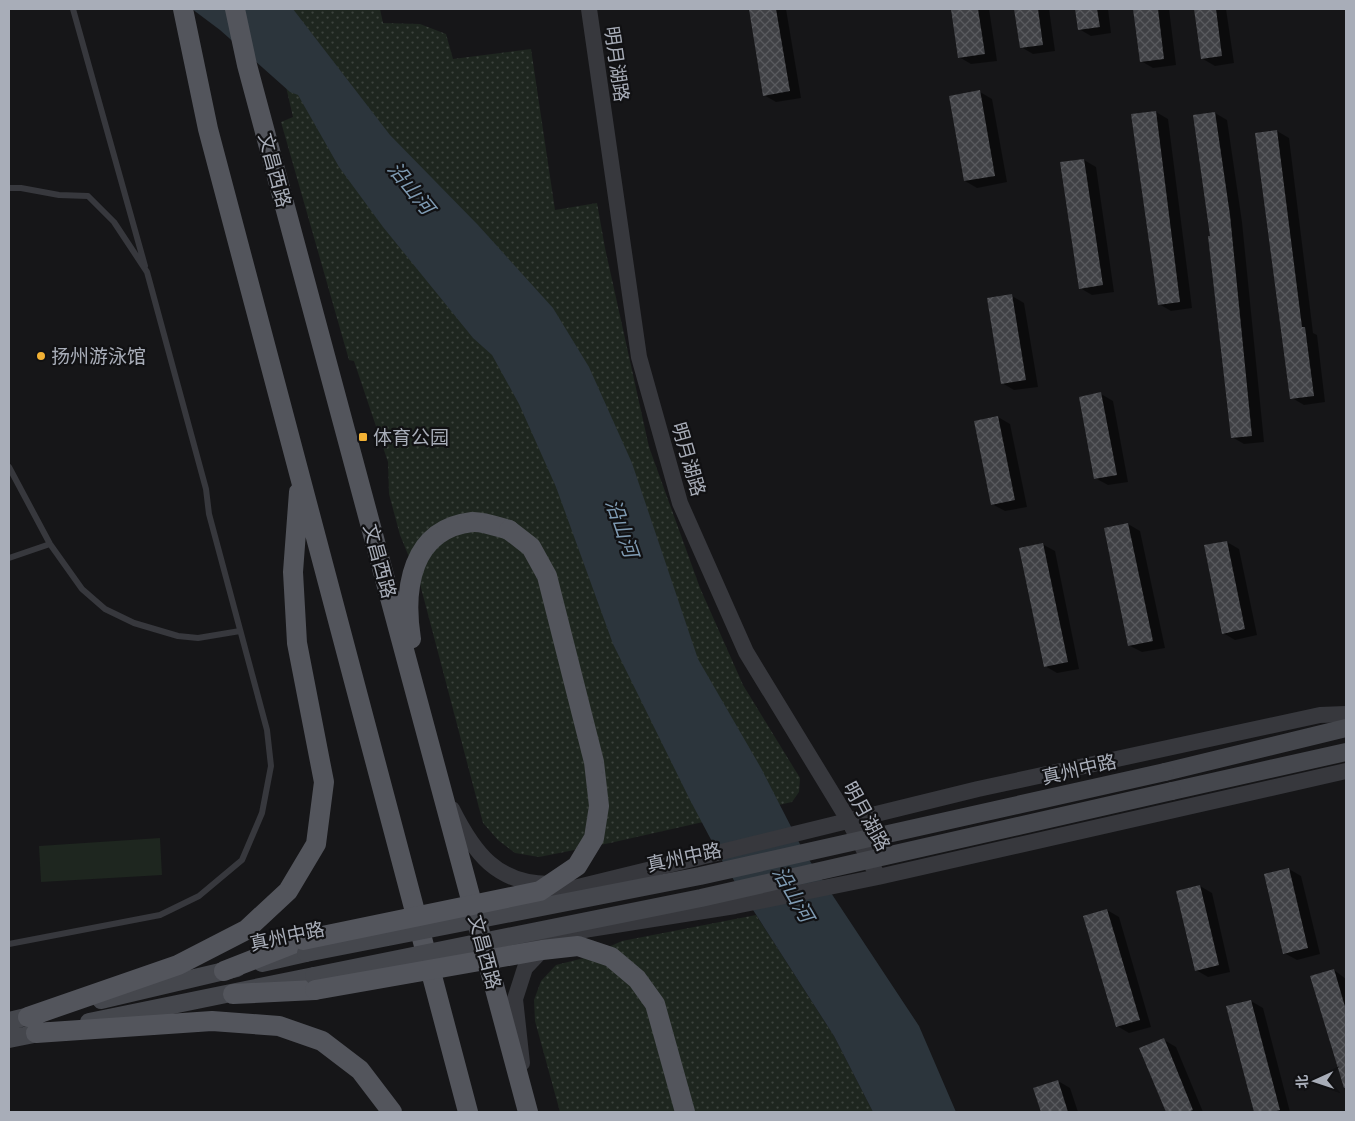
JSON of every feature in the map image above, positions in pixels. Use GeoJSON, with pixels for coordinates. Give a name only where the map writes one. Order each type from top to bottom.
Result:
{"type":"FeatureCollection","features":[{"type":"Feature","properties":{"kind":"main road","name":"文昌西路"},"geometry":{"type":"LineString","coordinates":[[235,9],[247,65],[529,1112]]}},
{"type":"Feature","properties":{"kind":"main road"},"geometry":{"type":"LineString","coordinates":[[184,18],[208,129],[468,1112]]}},
{"type":"Feature","properties":{"kind":"main road"},"geometry":{"type":"LineString","coordinates":[[9,1039],[24,1024],[178,965],[246,930],[288,891],[316,844],[324,782],[297,643],[293,572],[300,478]]}},
{"type":"Feature","properties":{"kind":"main road"},"geometry":{"type":"LineString","coordinates":[[24,1024],[224,971],[304,946],[540,891],[577,866],[594,838],[599,806],[594,762],[547,576],[531,548],[509,530],[473,522],[448,528],[426,545],[410,575],[408,619],[427,734]]}},
{"type":"Feature","properties":{"kind":"main road","name":"真州中路"},"geometry":{"type":"LineString","coordinates":[[304,946],[700,876],[1165,772],[1346,728]]}},
{"type":"Feature","properties":{"kind":"main road"},"geometry":{"type":"LineString","coordinates":[[314,983],[701,898],[1346,752]]}},
{"type":"Feature","properties":{"kind":"main road"},"geometry":{"type":"LineString","coordinates":[[24,1024],[578,946],[611,957],[637,979],[655,1004],[685,1112]]}},
{"type":"Feature","properties":{"kind":"main road"},"geometry":{"type":"LineString","coordinates":[[24,1024],[212,1021],[279,1026],[322,1041],[360,1070],[392,1112]]}},
{"type":"Feature","properties":{"kind":"street","name":"明月湖路"},"geometry":{"type":"LineString","coordinates":[[589,9],[639,357],[680,503],[746,652],[848,821],[878,877]]}},
{"type":"Feature","properties":{"kind":"street","name":"真州中路"},"geometry":{"type":"LineString","coordinates":[[418,925],[978,789],[1320,714],[1346,714]]}},
{"type":"Feature","properties":{"kind":"street"},"geometry":{"type":"LineString","coordinates":[[428,961],[590,929],[734,906],[878,877],[1346,771]]}},
{"type":"Feature","properties":{"kind":"street"},"geometry":{"type":"LineString","coordinates":[[440,784],[462,828],[486,863],[508,876],[535,884],[585,884]]}},
{"type":"Feature","properties":{"kind":"street"},"geometry":{"type":"LineString","coordinates":[[529,1112],[515,999],[525,968],[547,945],[590,929]]}},
{"type":"Feature","properties":{"kind":"lane"},"geometry":{"type":"LineString","coordinates":[[9,944],[160,915],[199,896],[242,860],[262,813],[270,766],[267,730],[209,514],[206,489],[73,9]]}},
{"type":"Feature","properties":{"kind":"lane"},"geometry":{"type":"LineString","coordinates":[[9,188],[21,188],[59,195],[88,196],[114,222],[147,272]]}},
{"type":"Feature","properties":{"kind":"lane"},"geometry":{"type":"LineString","coordinates":[[9,467],[50,544],[82,589],[105,609],[134,623],[178,636],[198,638],[240,632]]}},
{"type":"Feature","properties":{"kind":"lane"},"geometry":{"type":"LineString","coordinates":[[9,558],[50,544]]}},
{"type":"Feature","properties":{"kind":"shaded area"},"geometry":{"type":"Polygon","coordinates":[[[268,9],[380,9],[383,23],[420,24],[446,34],[453,59],[531,49],[555,210],[597,203],[605,248],[649,447],[700,588],[743,685],[800,778],[799,792],[792,802],[539,857],[515,853],[498,840],[483,823],[420,584],[400,535],[389,494],[388,462],[354,361],[349,360],[281,122],[293,117],[268,9]]]}},
{"type":"Feature","properties":{"kind":"shaded area"},"geometry":{"type":"Polygon","coordinates":[[[160,838],[162,875],[41,882],[39,846],[160,838]]]}},
{"type":"Feature","properties":{"kind":"shaded area"},"geometry":{"type":"Polygon","coordinates":[[[756,915],[834,1036],[873,1112],[560,1112],[535,1021],[534,1000],[541,981],[556,965],[584,958],[622,941],[756,915]]]}},
{"type":"Feature","properties":{"kind":"water","name":"沿山河"},"geometry":{"type":"Polygon","coordinates":[[[192,9],[293,9],[390,135],[478,225],[553,308],[589,367],[632,463],[698,659],[761,768],[804,852],[919,1026],[956,1112],[873,1112],[834,1036],[726,868],[690,800],[613,644],[556,487],[519,404],[492,355],[473,338],[383,227],[339,167],[298,95],[290,92],[220,30],[192,9]]]}},
{"type":"Feature","properties":{"kind":"building"},"geometry":{"type":"Polygon","coordinates":[[[749,9],[776,9],[790,91],[763,96],[749,9]]]}},
{"type":"Feature","properties":{"kind":"building"},"geometry":{"type":"Polygon","coordinates":[[[951,9],[978,9],[985,54],[958,58],[951,9]]]}},
{"type":"Feature","properties":{"kind":"building"},"geometry":{"type":"Polygon","coordinates":[[[1014,9],[1038,9],[1043,45],[1020,48],[1014,9]]]}},
{"type":"Feature","properties":{"kind":"building"},"geometry":{"type":"Polygon","coordinates":[[[1075,9],[1097,9],[1100,27],[1078,30],[1075,9]]]}},
{"type":"Feature","properties":{"kind":"building"},"geometry":{"type":"Polygon","coordinates":[[[1133,9],[1158,9],[1164,59],[1140,62],[1133,9]]]}},
{"type":"Feature","properties":{"kind":"building"},"geometry":{"type":"Polygon","coordinates":[[[1194,9],[1216,9],[1222,56],[1201,59],[1194,9]]]}},
{"type":"Feature","properties":{"kind":"building"},"geometry":{"type":"Polygon","coordinates":[[[980,90],[995,176],[964,181],[949,96],[980,90]]]}},
{"type":"Feature","properties":{"kind":"building"},"geometry":{"type":"Polygon","coordinates":[[[1156,111],[1180,302],[1158,305],[1131,114],[1156,111]]]}},
{"type":"Feature","properties":{"kind":"building"},"geometry":{"type":"Polygon","coordinates":[[[1215,112],[1230,215],[1252,436],[1231,438],[1208,236],[1210,236],[1193,115],[1215,112]]]}},
{"type":"Feature","properties":{"kind":"building"},"geometry":{"type":"Polygon","coordinates":[[[1277,130],[1302,327],[1305,327],[1314,396],[1290,399],[1255,133],[1277,130]]]}},
{"type":"Feature","properties":{"kind":"building"},"geometry":{"type":"Polygon","coordinates":[[[1084,159],[1103,285],[1079,289],[1060,162],[1084,159]]]}},
{"type":"Feature","properties":{"kind":"building"},"geometry":{"type":"Polygon","coordinates":[[[1012,294],[1026,380],[1001,384],[987,298],[1012,294]]]}},
{"type":"Feature","properties":{"kind":"building"},"geometry":{"type":"Polygon","coordinates":[[[1101,392],[1117,475],[1094,479],[1079,397],[1101,392]]]}},
{"type":"Feature","properties":{"kind":"building"},"geometry":{"type":"Polygon","coordinates":[[[998,416],[1015,500],[991,505],[974,421],[998,416]]]}},
{"type":"Feature","properties":{"kind":"building"},"geometry":{"type":"Polygon","coordinates":[[[1128,523],[1153,641],[1128,646],[1104,528],[1128,523]]]}},
{"type":"Feature","properties":{"kind":"building"},"geometry":{"type":"Polygon","coordinates":[[[1227,541],[1245,629],[1222,634],[1204,545],[1227,541]]]}},
{"type":"Feature","properties":{"kind":"building"},"geometry":{"type":"Polygon","coordinates":[[[1043,543],[1068,662],[1044,667],[1019,548],[1043,543]]]}},
{"type":"Feature","properties":{"kind":"building"},"geometry":{"type":"Polygon","coordinates":[[[1289,868],[1308,948],[1283,954],[1264,874],[1289,868]]]}},
{"type":"Feature","properties":{"kind":"building"},"geometry":{"type":"Polygon","coordinates":[[[1200,885],[1219,965],[1195,971],[1176,891],[1200,885]]]}},
{"type":"Feature","properties":{"kind":"building"},"geometry":{"type":"Polygon","coordinates":[[[1107,909],[1140,1020],[1116,1027],[1083,916],[1107,909]]]}},
{"type":"Feature","properties":{"kind":"building"},"geometry":{"type":"Polygon","coordinates":[[[1334,969],[1346,1010],[1346,1088],[1344,1088],[1310,976],[1334,969]]]}},
{"type":"Feature","properties":{"kind":"building"},"geometry":{"type":"Polygon","coordinates":[[[1251,1000],[1280,1110],[1273,1112],[1254,1112],[1226,1006],[1251,1000]]]}},
{"type":"Feature","properties":{"kind":"building"},"geometry":{"type":"Polygon","coordinates":[[[1164,1038],[1193,1110],[1187,1112],[1166,1112],[1139,1048],[1164,1038]]]}},
{"type":"Feature","properties":{"kind":"building"},"geometry":{"type":"Polygon","coordinates":[[[1058,1080],[1068,1112],[1041,1112],[1033,1088],[1058,1080]]]}},
{"type":"Feature","properties":{"kind":"place","name":"扬州游泳馆"},"geometry":{"type":"Point","coordinates":[41,356]}},
{"type":"Feature","properties":{"kind":"place","name":"体育公园"},"geometry":{"type":"Point","coordinates":[363,437]}}]}
